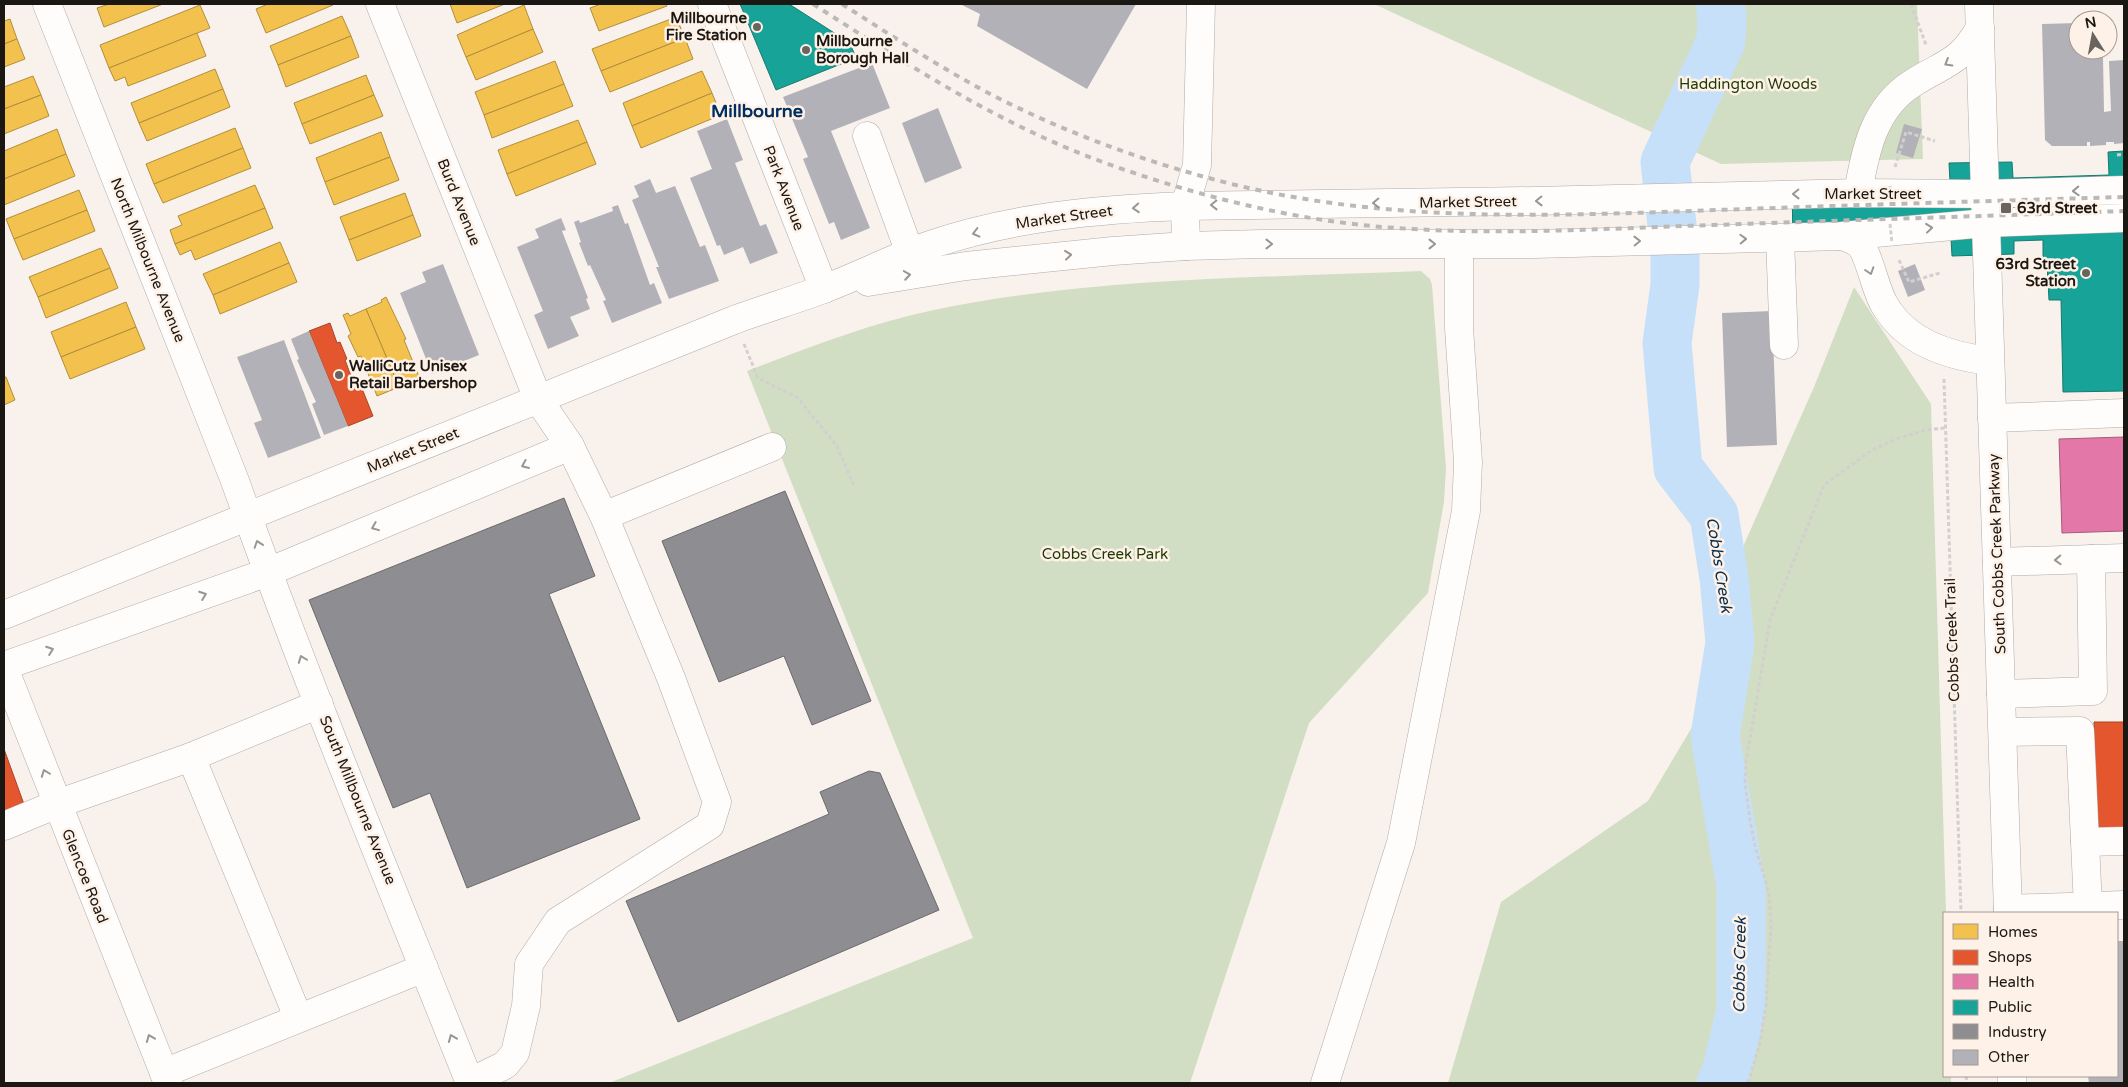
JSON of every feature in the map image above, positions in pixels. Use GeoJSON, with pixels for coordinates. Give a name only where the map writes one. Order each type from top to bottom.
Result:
{"type":"FeatureCollection","features":[{"type":"Feature","properties":{"kind":"main road","name":"North Milbourne Avenue"},"geometry":{"type":"LineString","coordinates":[[47,4],[248,516]]}},
{"type":"Feature","properties":{"kind":"main road","name":"Burd Avenue"},"geometry":{"type":"LineString","coordinates":[[380,4],[538,399],[570,446],[604,516],[671,678],[717,802],[710,825],[558,921],[529,964],[526,1006],[515,1053],[505,1064],[470,1082]]}},
{"type":"Feature","properties":{"kind":"main road","name":"Park Avenue"},"geometry":{"type":"LineString","coordinates":[[712,4],[824,289]]}},
{"type":"Feature","properties":{"kind":"main road"},"geometry":{"type":"LineString","coordinates":[[1186,246],[1185,206],[1197,165],[1201,4]]}},
{"type":"Feature","properties":{"kind":"main road"},"geometry":{"type":"LineString","coordinates":[[1858,193],[1866,149],[1884,110],[1898,94],[1912,83],[1953,61],[1963,53],[1979,16]]}},
{"type":"Feature","properties":{"kind":"main road","name":"South Cobbs Creek Parkway"},"geometry":{"type":"LineString","coordinates":[[1979,16],[2008,911]]}},
{"type":"Feature","properties":{"kind":"main road"},"geometry":{"type":"LineString","coordinates":[[867,136],[910,253]]}},
{"type":"Feature","properties":{"kind":"main road","name":"Market Street"},"geometry":{"type":"LineString","coordinates":[[4,615],[734,320],[824,289],[930,245],[1004,226],[1088,213],[1136,208],[1185,206],[1588,200],[1858,193],[1985,194],[2124,190]]}},
{"type":"Feature","properties":{"kind":"main road","name":"Market Street"},"geometry":{"type":"LineString","coordinates":[[824,289],[966,266],[1113,251],[1186,246],[1459,244],[1780,238],[1842,236],[1986,223],[2124,218]]}},
{"type":"Feature","properties":{"kind":"main road"},"geometry":{"type":"LineString","coordinates":[[1842,236],[1860,245],[1884,305],[1896,321],[1913,336],[1943,352],[1966,358],[1990,361]]}},
{"type":"Feature","properties":{"kind":"main road"},"geometry":{"type":"LineString","coordinates":[[1780,238],[1784,345]]}},
{"type":"Feature","properties":{"kind":"main road"},"geometry":{"type":"LineString","coordinates":[[1325,1083],[1401,843],[1466,511],[1468,462],[1459,328],[1459,244]]}},
{"type":"Feature","properties":{"kind":"main road"},"geometry":{"type":"LineString","coordinates":[[1992,418],[2124,413]]}},
{"type":"Feature","properties":{"kind":"main road"},"geometry":{"type":"LineString","coordinates":[[4,667],[268,572],[570,446]]}},
{"type":"Feature","properties":{"kind":"main road"},"geometry":{"type":"LineString","coordinates":[[604,516],[772,447]]}},
{"type":"Feature","properties":{"kind":"main road","name":"South Millbourne Avenue"},"geometry":{"type":"LineString","coordinates":[[248,516],[319,704],[470,1082]]}},
{"type":"Feature","properties":{"kind":"main road"},"geometry":{"type":"LineString","coordinates":[[1997,562],[2124,558]]}},
{"type":"Feature","properties":{"kind":"main road"},"geometry":{"type":"LineString","coordinates":[[2001,694],[2093,690],[2091,559]]}},
{"type":"Feature","properties":{"kind":"main road","name":"Glencoe Road"},"geometry":{"type":"LineString","coordinates":[[4,667],[166,1078]]}},
{"type":"Feature","properties":{"kind":"main road"},"geometry":{"type":"LineString","coordinates":[[4,826],[57,804],[191,757],[319,704]]}},
{"type":"Feature","properties":{"kind":"main road"},"geometry":{"type":"LineString","coordinates":[[2003,732],[2080,731],[2088,907]]}},
{"type":"Feature","properties":{"kind":"main road"},"geometry":{"type":"LineString","coordinates":[[191,757],[298,1017]]}},
{"type":"Feature","properties":{"kind":"main road"},"geometry":{"type":"LineString","coordinates":[[2085,842],[2124,842]]}},
{"type":"Feature","properties":{"kind":"main road"},"geometry":{"type":"LineString","coordinates":[[2008,911],[2124,905]]}},
{"type":"Feature","properties":{"kind":"main road"},"geometry":{"type":"LineString","coordinates":[[166,1078],[298,1017],[424,968]]}},
{"type":"Feature","properties":{"kind":"path"},"geometry":{"type":"LineString","coordinates":[[1911,4],[1928,51]]}},
{"type":"Feature","properties":{"kind":"path"},"geometry":{"type":"LineString","coordinates":[[1895,168],[1906,132],[1934,141]]}},
{"type":"Feature","properties":{"kind":"path"},"geometry":{"type":"LineString","coordinates":[[2116,155],[2124,154]]}},
{"type":"Feature","properties":{"kind":"path"},"geometry":{"type":"LineString","coordinates":[[1890,200],[1892,177]]}},
{"type":"Feature","properties":{"kind":"path"},"geometry":{"type":"LineString","coordinates":[[1890,224],[1892,243],[1896,251]]}},
{"type":"Feature","properties":{"kind":"path"},"geometry":{"type":"LineString","coordinates":[[1899,259],[1909,282],[1940,273]]}},
{"type":"Feature","properties":{"kind":"path"},"geometry":{"type":"LineString","coordinates":[[2032,285],[2048,284]]}},
{"type":"Feature","properties":{"kind":"path"},"geometry":{"type":"LineString","coordinates":[[734,320],[758,378],[798,398],[837,446],[854,486]]}},
{"type":"Feature","properties":{"kind":"path","name":"Cobbs Creek Trail"},"geometry":{"type":"LineString","coordinates":[[1944,375],[1961,912]]}},
{"type":"Feature","properties":{"kind":"path"},"geometry":{"type":"LineString","coordinates":[[1748,1083],[1760,1042],[1766,1004],[1771,927],[1769,893],[1755,846],[1745,783],[1746,762],[1770,620],[1824,485],[1845,468],[1896,439],[1925,430],[1945,428]]}},
{"type":"Feature","properties":{"kind":"green space","name":"Haddington Woods"},"geometry":{"type":"Polygon","coordinates":[[[1374,4],[1917,4],[1923,159],[1721,164],[1374,4]]]}},
{"type":"Feature","properties":{"kind":"green space","name":"Cobbs Creek Park"},"geometry":{"type":"Polygon","coordinates":[[[1421,271],[1430,279],[1432,285],[1446,468],[1444,502],[1428,593],[1309,723],[1190,1083],[609,1083],[973,938],[747,371],[839,337],[910,315],[994,299],[1054,291],[1176,281],[1421,271]]]}},
{"type":"Feature","properties":{"kind":"green space"},"geometry":{"type":"Polygon","coordinates":[[[1854,287],[1931,404],[1946,912],[1943,912],[1943,1077],[1951,1077],[1951,1083],[1448,1083],[1501,902],[1648,801],[1710,697],[1722,594],[1814,387],[1854,287]]]}},
{"type":"Feature","properties":{"kind":"building: Homes"},"geometry":{"type":"Polygon","coordinates":[[[109,4],[163,4],[104,27],[97,8],[109,4]]]}},
{"type":"Feature","properties":{"kind":"building: Homes"},"geometry":{"type":"Polygon","coordinates":[[[268,4],[333,5],[266,33],[256,9],[268,4]]]}},
{"type":"Feature","properties":{"kind":"building: Homes"},"geometry":{"type":"Polygon","coordinates":[[[450,4],[505,4],[457,23],[450,4]]]}},
{"type":"Feature","properties":{"kind":"building: Homes"},"geometry":{"type":"Polygon","coordinates":[[[601,4],[666,4],[667,6],[599,31],[590,8],[601,4]]]}},
{"type":"Feature","properties":{"kind":"building: Homes"},"geometry":{"type":"Polygon","coordinates":[[[200,5],[210,28],[109,68],[100,45],[200,5]]]}},
{"type":"Feature","properties":{"kind":"building: Homes"},"geometry":{"type":"Polygon","coordinates":[[[524,5],[533,29],[466,57],[457,35],[524,5]]]}},
{"type":"Feature","properties":{"kind":"building: Homes"},"geometry":{"type":"Polygon","coordinates":[[[342,16],[351,36],[278,65],[270,46],[342,16]]]}},
{"type":"Feature","properties":{"kind":"building: Homes"},"geometry":{"type":"Polygon","coordinates":[[[676,17],[685,38],[601,71],[592,49],[676,17]]]}},
{"type":"Feature","properties":{"kind":"building: Homes"},"geometry":{"type":"Polygon","coordinates":[[[10,19],[17,39],[4,44],[4,21],[10,19]]]}},
{"type":"Feature","properties":{"kind":"building: Homes"},"geometry":{"type":"Polygon","coordinates":[[[533,29],[543,52],[476,80],[466,57],[533,29]]]}},
{"type":"Feature","properties":{"kind":"building: Homes"},"geometry":{"type":"Polygon","coordinates":[[[197,33],[206,56],[128,86],[125,77],[115,81],[109,68],[197,33]]]}},
{"type":"Feature","properties":{"kind":"building: Homes"},"geometry":{"type":"Polygon","coordinates":[[[351,36],[359,57],[286,87],[278,65],[351,36]]]}},
{"type":"Feature","properties":{"kind":"building: Homes"},"geometry":{"type":"Polygon","coordinates":[[[685,38],[693,59],[610,92],[601,71],[685,38]]]}},
{"type":"Feature","properties":{"kind":"building: Homes"},"geometry":{"type":"Polygon","coordinates":[[[17,39],[25,59],[4,67],[4,44],[17,39]]]}},
{"type":"Feature","properties":{"kind":"building: Homes"},"geometry":{"type":"Polygon","coordinates":[[[555,61],[564,84],[484,115],[475,92],[555,61]]]}},
{"type":"Feature","properties":{"kind":"building: Homes"},"geometry":{"type":"Polygon","coordinates":[[[215,69],[223,89],[139,123],[131,103],[215,69]]]}},
{"type":"Feature","properties":{"kind":"building: Homes"},"geometry":{"type":"Polygon","coordinates":[[[702,71],[712,93],[632,126],[623,103],[702,71]]]}},
{"type":"Feature","properties":{"kind":"building: Homes"},"geometry":{"type":"Polygon","coordinates":[[[366,75],[374,95],[302,124],[294,103],[366,75]]]}},
{"type":"Feature","properties":{"kind":"building: Homes"},"geometry":{"type":"Polygon","coordinates":[[[33,76],[41,95],[4,109],[4,87],[33,76]]]}},
{"type":"Feature","properties":{"kind":"building: Homes"},"geometry":{"type":"Polygon","coordinates":[[[564,84],[573,106],[492,138],[484,115],[564,84]]]}},
{"type":"Feature","properties":{"kind":"building: Homes"},"geometry":{"type":"Polygon","coordinates":[[[223,89],[230,107],[147,141],[139,123],[223,89]]]}},
{"type":"Feature","properties":{"kind":"building: Homes"},"geometry":{"type":"Polygon","coordinates":[[[712,93],[721,115],[641,148],[632,126],[712,93]]]}},
{"type":"Feature","properties":{"kind":"building: Homes"},"geometry":{"type":"Polygon","coordinates":[[[41,95],[49,116],[4,134],[4,109],[41,95]]]}},
{"type":"Feature","properties":{"kind":"building: Homes"},"geometry":{"type":"Polygon","coordinates":[[[374,95],[383,116],[310,144],[302,124],[374,95]]]}},
{"type":"Feature","properties":{"kind":"building: Homes"},"geometry":{"type":"Polygon","coordinates":[[[578,120],[587,142],[507,174],[498,150],[578,120]]]}},
{"type":"Feature","properties":{"kind":"building: Homes"},"geometry":{"type":"Polygon","coordinates":[[[235,128],[243,148],[154,184],[146,164],[235,128]]]}},
{"type":"Feature","properties":{"kind":"building: Homes"},"geometry":{"type":"Polygon","coordinates":[[[57,129],[66,154],[4,179],[4,151],[57,129]]]}},
{"type":"Feature","properties":{"kind":"building: Homes"},"geometry":{"type":"Polygon","coordinates":[[[381,132],[390,157],[325,182],[316,158],[381,132]]]}},
{"type":"Feature","properties":{"kind":"building: Homes"},"geometry":{"type":"Polygon","coordinates":[[[587,142],[596,164],[516,196],[507,174],[587,142]]]}},
{"type":"Feature","properties":{"kind":"building: Homes"},"geometry":{"type":"Polygon","coordinates":[[[243,148],[251,168],[163,203],[154,184],[243,148]]]}},
{"type":"Feature","properties":{"kind":"building: Homes"},"geometry":{"type":"Polygon","coordinates":[[[66,154],[75,176],[4,205],[4,179],[66,154]]]}},
{"type":"Feature","properties":{"kind":"building: Homes"},"geometry":{"type":"Polygon","coordinates":[[[390,157],[399,180],[334,205],[325,182],[390,157]]]}},
{"type":"Feature","properties":{"kind":"building: Homes"},"geometry":{"type":"Polygon","coordinates":[[[255,185],[265,208],[175,244],[170,230],[182,225],[178,216],[255,185]]]}},
{"type":"Feature","properties":{"kind":"building: Homes"},"geometry":{"type":"Polygon","coordinates":[[[79,190],[87,210],[14,239],[6,219],[79,190]]]}},
{"type":"Feature","properties":{"kind":"building: Homes"},"geometry":{"type":"Polygon","coordinates":[[[405,193],[413,215],[349,240],[340,217],[405,193]]]}},
{"type":"Feature","properties":{"kind":"building: Homes"},"geometry":{"type":"Polygon","coordinates":[[[265,208],[273,228],[195,260],[191,250],[180,255],[175,244],[265,208]]]}},
{"type":"Feature","properties":{"kind":"building: Homes"},"geometry":{"type":"Polygon","coordinates":[[[87,210],[95,231],[23,260],[14,239],[87,210]]]}},
{"type":"Feature","properties":{"kind":"building: Homes"},"geometry":{"type":"Polygon","coordinates":[[[413,215],[421,236],[357,261],[349,240],[413,215]]]}},
{"type":"Feature","properties":{"kind":"building: Homes"},"geometry":{"type":"Polygon","coordinates":[[[280,242],[289,263],[213,295],[203,274],[280,242]]]}},
{"type":"Feature","properties":{"kind":"building: Homes"},"geometry":{"type":"Polygon","coordinates":[[[101,248],[110,268],[38,297],[29,277],[101,248]]]}},
{"type":"Feature","properties":{"kind":"building: Homes"},"geometry":{"type":"Polygon","coordinates":[[[289,263],[297,282],[220,314],[213,295],[289,263]]]}},
{"type":"Feature","properties":{"kind":"building: Homes"},"geometry":{"type":"Polygon","coordinates":[[[110,268],[118,288],[46,318],[38,297],[110,268]]]}},
{"type":"Feature","properties":{"kind":"building: Homes"},"geometry":{"type":"Polygon","coordinates":[[[386,297],[406,339],[404,340],[420,379],[399,387],[366,309],[382,302],[381,300],[386,297]]]}},
{"type":"Feature","properties":{"kind":"building: Homes"},"geometry":{"type":"Polygon","coordinates":[[[126,302],[136,327],[61,357],[51,332],[126,302]]]}},
{"type":"Feature","properties":{"kind":"building: Homes"},"geometry":{"type":"Polygon","coordinates":[[[366,309],[399,387],[377,396],[361,356],[358,357],[348,336],[351,334],[343,315],[348,313],[350,316],[366,309]]]}},
{"type":"Feature","properties":{"kind":"building: Homes"},"geometry":{"type":"Polygon","coordinates":[[[136,327],[145,349],[70,379],[61,357],[136,327]]]}},
{"type":"Feature","properties":{"kind":"building: Homes"},"geometry":{"type":"Polygon","coordinates":[[[4,377],[6,377],[15,400],[4,405],[4,377]]]}},
{"type":"Feature","properties":{"kind":"building: Shops"},"geometry":{"type":"Polygon","coordinates":[[[330,323],[337,343],[340,342],[347,359],[345,360],[356,388],[361,386],[373,416],[348,426],[309,331],[330,323]]]}},
{"type":"Feature","properties":{"kind":"building: Shops"},"geometry":{"type":"Polygon","coordinates":[[[2094,722],[2124,722],[2124,839],[2097,840],[2094,722]]]}},
{"type":"Feature","properties":{"kind":"building: Shops"},"geometry":{"type":"Polygon","coordinates":[[[4,749],[25,807],[4,815],[4,749]]]}},
{"type":"Feature","properties":{"kind":"building: Health"},"geometry":{"type":"Polygon","coordinates":[[[2124,437],[2124,531],[2062,533],[2059,439],[2124,437]]]}},
{"type":"Feature","properties":{"kind":"building: Public","name":"Millbourne Borough Hall"},"geometry":{"type":"Polygon","coordinates":[[[740,4],[789,4],[850,43],[856,58],[776,90],[740,4]]]}},
{"type":"Feature","properties":{"kind":"building: Public","name":"63rd Street Station"},"geometry":{"type":"Polygon","coordinates":[[[2124,151],[2124,391],[2063,392],[2061,300],[2049,300],[2047,263],[2043,259],[2043,240],[2014,241],[2014,254],[1952,256],[1951,239],[1793,243],[1792,186],[1950,182],[1949,163],[2012,162],[2013,178],[2109,175],[2108,152],[2124,151]]]}},
{"type":"Feature","properties":{"kind":"building: Industry"},"geometry":{"type":"Polygon","coordinates":[[[785,491],[871,701],[812,725],[784,656],[719,682],[662,541],[785,491]]]}},
{"type":"Feature","properties":{"kind":"building: Industry"},"geometry":{"type":"Polygon","coordinates":[[[564,498],[595,576],[549,594],[640,819],[467,888],[430,793],[393,808],[309,600],[564,498]]]}},
{"type":"Feature","properties":{"kind":"building: Industry"},"geometry":{"type":"Polygon","coordinates":[[[869,771],[880,773],[939,910],[678,1022],[626,901],[829,814],[820,792],[869,771]]]}},
{"type":"Feature","properties":{"kind":"building: Other"},"geometry":{"type":"Polygon","coordinates":[[[960,4],[1136,4],[1087,89],[977,26],[980,14],[960,4]]]}},
{"type":"Feature","properties":{"kind":"building: Other"},"geometry":{"type":"Polygon","coordinates":[[[2068,23],[2068,60],[2103,60],[2104,112],[2111,111],[2109,61],[2124,60],[2124,143],[2114,144],[2114,142],[2106,142],[2106,145],[2090,146],[2090,142],[2087,142],[2087,146],[2052,146],[2045,140],[2042,24],[2068,23]]]}},
{"type":"Feature","properties":{"kind":"building: Other"},"geometry":{"type":"Polygon","coordinates":[[[872,63],[890,108],[831,131],[870,228],[841,240],[834,222],[829,224],[803,159],[808,157],[783,97],[872,63]]]}},
{"type":"Feature","properties":{"kind":"building: Other"},"geometry":{"type":"Polygon","coordinates":[[[938,108],[962,168],[925,183],[902,123],[938,108]]]}},
{"type":"Feature","properties":{"kind":"building: Other"},"geometry":{"type":"Polygon","coordinates":[[[727,119],[743,160],[735,163],[760,226],[766,224],[778,253],[750,264],[743,247],[724,255],[720,245],[717,246],[690,178],[712,169],[697,131],[727,119]]]}},
{"type":"Feature","properties":{"kind":"building: Other"},"geometry":{"type":"Polygon","coordinates":[[[1904,124],[1922,129],[1913,158],[1896,153],[1904,124]]]}},
{"type":"Feature","properties":{"kind":"building: Other"},"geometry":{"type":"Polygon","coordinates":[[[650,179],[656,193],[675,186],[700,247],[705,245],[719,281],[669,299],[656,267],[659,267],[632,200],[639,197],[634,186],[650,179]]]}},
{"type":"Feature","properties":{"kind":"building: Other"},"geometry":{"type":"Polygon","coordinates":[[[618,205],[625,224],[628,223],[650,285],[654,283],[662,303],[612,323],[603,301],[606,300],[590,265],[588,266],[579,243],[581,242],[574,222],[579,220],[580,223],[613,211],[612,207],[618,205]]]}},
{"type":"Feature","properties":{"kind":"building: Other"},"geometry":{"type":"Polygon","coordinates":[[[561,218],[566,230],[562,231],[588,298],[586,299],[590,309],[570,317],[579,336],[548,349],[534,315],[543,311],[517,247],[539,238],[535,229],[561,218]]]}},
{"type":"Feature","properties":{"kind":"building: Other"},"geometry":{"type":"Polygon","coordinates":[[[443,264],[479,355],[432,374],[400,293],[426,282],[422,272],[443,264]]]}},
{"type":"Feature","properties":{"kind":"building: Other"},"geometry":{"type":"Polygon","coordinates":[[[1915,264],[1925,290],[1908,297],[1898,271],[1915,264]]]}},
{"type":"Feature","properties":{"kind":"building: Other"},"geometry":{"type":"Polygon","coordinates":[[[1772,311],[1777,445],[1727,447],[1722,313],[1772,311]]]}},
{"type":"Feature","properties":{"kind":"building: Other"},"geometry":{"type":"Polygon","coordinates":[[[309,331],[348,426],[324,435],[312,404],[316,402],[297,360],[299,359],[291,339],[309,331]]]}},
{"type":"Feature","properties":{"kind":"building: Other"},"geometry":{"type":"Polygon","coordinates":[[[284,340],[321,438],[268,458],[254,423],[262,420],[237,357],[284,340]]]}},
{"type":"Feature","properties":{"kind":"building: Other"},"geometry":{"type":"Polygon","coordinates":[[[2118,941],[2124,941],[2124,1083],[2089,1083],[2088,1077],[2118,1077],[2118,941]]]}},
{"type":"Feature","properties":{"kind":"waterway","name":"Cobbs Creek"},"geometry":{"type":"LineString","coordinates":[[1720,4],[1722,14],[1721,41],[1665,162],[1675,252],[1675,285],[1667,343],[1678,468],[1714,515],[1724,578],[1730,643],[1715,736],[1741,886],[1741,1010],[1726,1073],[1721,1083]]}},
{"type":"Feature","properties":{"kind":"railway"},"geometry":{"type":"LineString","coordinates":[[813,4],[952,90],[1025,129],[1062,146],[1177,187],[1294,215],[1373,226],[1413,229],[1526,231],[2124,211]]}},
{"type":"Feature","properties":{"kind":"railway"},"geometry":{"type":"LineString","coordinates":[[842,4],[956,75],[996,97],[1078,134],[1162,165],[1220,181],[1281,195],[1343,205],[1405,211],[1530,215],[2124,197]]}},
{"type":"Feature","properties":{"kind":"place","name":"Millbourne Fire Station"},"geometry":{"type":"Point","coordinates":[757,27]}},
{"type":"Feature","properties":{"kind":"place","name":"Millbourne Borough Hall"},"geometry":{"type":"Point","coordinates":[806,50]}},
{"type":"Feature","properties":{"kind":"place","name":"63rd Street"},"geometry":{"type":"Point","coordinates":[2006,208]}},
{"type":"Feature","properties":{"kind":"place","name":"63rd Street Station"},"geometry":{"type":"Point","coordinates":[2086,273]}},
{"type":"Feature","properties":{"kind":"place","name":"WalliCutz Unisex Retail Barbershop"},"geometry":{"type":"Point","coordinates":[339,375]}},
{"type":"Feature","properties":{"kind":"district","name":"Millbourne"},"geometry":{"type":"Point","coordinates":[757,111]}}]}
